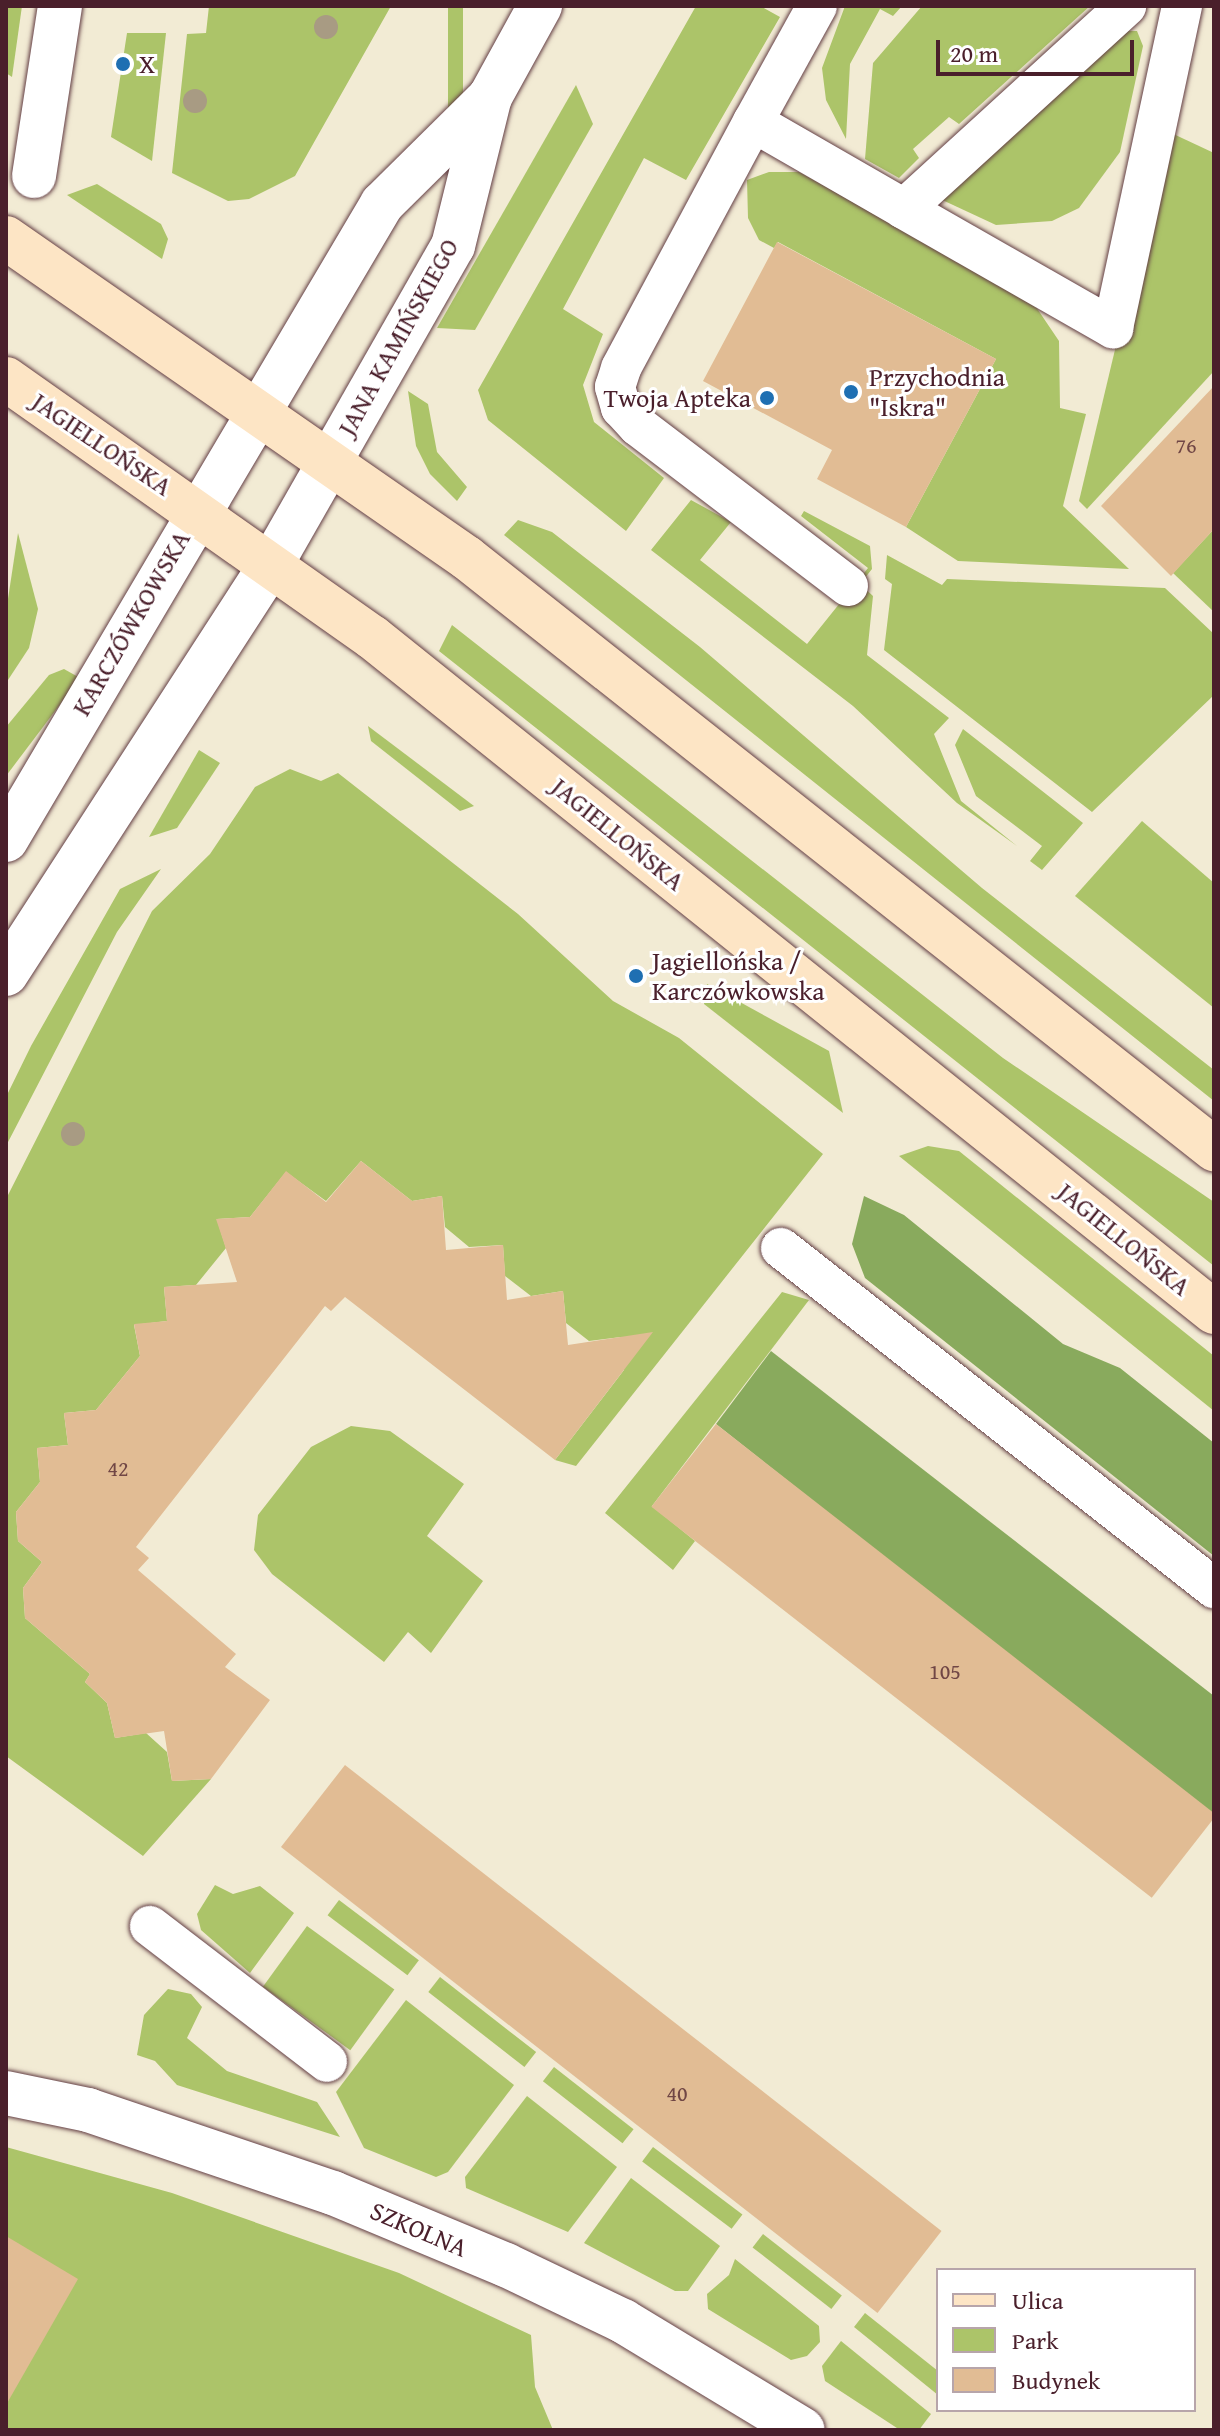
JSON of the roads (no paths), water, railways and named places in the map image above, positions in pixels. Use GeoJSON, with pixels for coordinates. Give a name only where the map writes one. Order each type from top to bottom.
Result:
{"type":"FeatureCollection","features":[{"type":"Feature","properties":{"kind":"street"},"geometry":{"type":"LineString","coordinates":[[34,176],[60,6]]}},
{"type":"Feature","properties":{"kind":"street","name":"JANA KAMIŃSKIEGO"},"geometry":{"type":"LineString","coordinates":[[272,563],[453,246],[490,97],[540,6]]}},
{"type":"Feature","properties":{"kind":"street","name":"JANA KAMIŃSKIEGO"},"geometry":{"type":"LineString","coordinates":[[256,406],[382,204],[490,97]]}},
{"type":"Feature","properties":{"kind":"street"},"geometry":{"type":"LineString","coordinates":[[6,238],[256,406],[467,558],[1214,1149]]}},
{"type":"Feature","properties":{"kind":"street","name":"JAGIELLOŃSKA"},"geometry":{"type":"LineString","coordinates":[[6,379],[197,507],[272,563],[1214,1312]]}},
{"type":"Feature","properties":{"kind":"street","name":"KARCZÓWKOWSKA"},"geometry":{"type":"LineString","coordinates":[[6,840],[256,406]]}},
{"type":"Feature","properties":{"kind":"street"},"geometry":{"type":"LineString","coordinates":[[6,974],[272,563]]}},
{"type":"Feature","properties":{"kind":"street","name":"SZKOLNA"},"geometry":{"type":"LineString","coordinates":[[6,2093],[88,2110],[318,2188],[506,2265],[623,2321],[803,2430]]}},
{"type":"Feature","properties":{"kind":"lane"},"geometry":{"type":"LineString","coordinates":[[817,6],[615,387],[621,408],[638,426],[848,586]]}},
{"type":"Feature","properties":{"kind":"lane"},"geometry":{"type":"LineString","coordinates":[[904,209],[1126,6]]}},
{"type":"Feature","properties":{"kind":"lane"},"geometry":{"type":"LineString","coordinates":[[753,122],[1113,328],[1182,6]]}},
{"type":"Feature","properties":{"kind":"lane"},"geometry":{"type":"LineString","coordinates":[[781,1248],[1214,1588]]}},
{"type":"Feature","properties":{"kind":"lane"},"geometry":{"type":"LineString","coordinates":[[150,1926],[327,2062]]}},
{"type":"Feature","properties":{"kind":"place","name":"X"},"geometry":{"type":"Point","coordinates":[123,64]}},
{"type":"Feature","properties":{"kind":"place","name":"Przychodnia \"Iskra\""},"geometry":{"type":"Point","coordinates":[851,392]}},
{"type":"Feature","properties":{"kind":"place","name":"Twoja Apteka"},"geometry":{"type":"Point","coordinates":[767,398]}},
{"type":"Feature","properties":{"kind":"place","name":"Jagiellońska / Karczówkowska"},"geometry":{"type":"Point","coordinates":[636,976]}}]}
